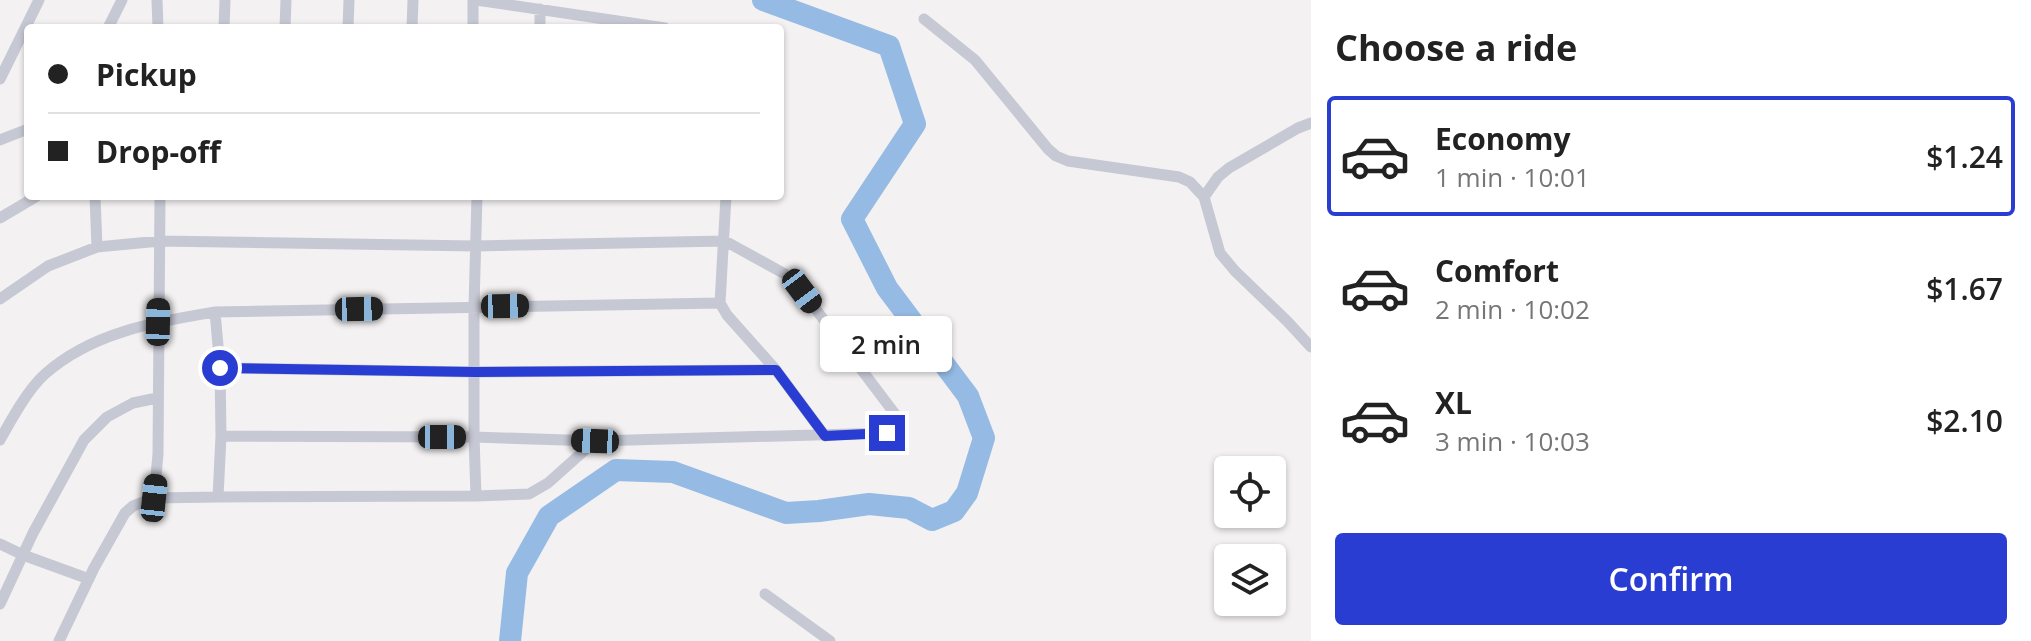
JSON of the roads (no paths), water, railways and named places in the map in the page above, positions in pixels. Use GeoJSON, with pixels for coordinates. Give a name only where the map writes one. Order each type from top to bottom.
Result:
{"type":"FeatureCollection","features":[{"type":"Feature","properties":{"kind":"street"},"geometry":{"type":"LineString","coordinates":[[30,24],[39,0]]}},
{"type":"Feature","properties":{"kind":"street"},"geometry":{"type":"LineString","coordinates":[[110,24],[122,0]]}},
{"type":"Feature","properties":{"kind":"street"},"geometry":{"type":"LineString","coordinates":[[157,0],[158,24]]}},
{"type":"Feature","properties":{"kind":"street"},"geometry":{"type":"LineString","coordinates":[[224,24],[225,0]]}},
{"type":"Feature","properties":{"kind":"street"},"geometry":{"type":"LineString","coordinates":[[285,24],[286,0]]}},
{"type":"Feature","properties":{"kind":"street"},"geometry":{"type":"LineString","coordinates":[[348,24],[349,0]]}},
{"type":"Feature","properties":{"kind":"street"},"geometry":{"type":"LineString","coordinates":[[412,24],[413,0]]}},
{"type":"Feature","properties":{"kind":"street"},"geometry":{"type":"LineString","coordinates":[[473,24],[474,0],[540,9],[598,23]]}},
{"type":"Feature","properties":{"kind":"street"},"geometry":{"type":"LineString","coordinates":[[540,9],[540,24]]}},
{"type":"Feature","properties":{"kind":"street"},"geometry":{"type":"LineString","coordinates":[[924,19],[975,60],[1056,156],[1068,161],[1179,177],[1190,182],[1204,197],[1220,253],[1311,347]]}},
{"type":"Feature","properties":{"kind":"street"},"geometry":{"type":"LineString","coordinates":[[0,79],[23,44]]}},
{"type":"Feature","properties":{"kind":"street"},"geometry":{"type":"LineString","coordinates":[[1204,197],[1218,177],[1229,168],[1311,123]]}},
{"type":"Feature","properties":{"kind":"street"},"geometry":{"type":"LineString","coordinates":[[0,140],[24,131]]}},
{"type":"Feature","properties":{"kind":"street"},"geometry":{"type":"LineString","coordinates":[[0,218],[30,200]]}},
{"type":"Feature","properties":{"kind":"street"},"geometry":{"type":"LineString","coordinates":[[95,200],[97,247]]}},
{"type":"Feature","properties":{"kind":"street"},"geometry":{"type":"LineString","coordinates":[[154,498],[158,454],[160,200]]}},
{"type":"Feature","properties":{"kind":"street"},"geometry":{"type":"LineString","coordinates":[[476,496],[474,307],[477,200]]}},
{"type":"Feature","properties":{"kind":"street"},"geometry":{"type":"LineString","coordinates":[[726,200],[720,303],[776,370],[825,436]]}},
{"type":"Feature","properties":{"kind":"street"},"geometry":{"type":"LineString","coordinates":[[0,299],[48,266],[97,247],[160,241],[475,246],[725,241],[785,274],[802,291],[895,414],[893,426],[887,433],[825,436],[595,441],[221,436]]}},
{"type":"Feature","properties":{"kind":"street"},"geometry":{"type":"LineString","coordinates":[[0,440],[43,376],[73,353],[107,336],[158,322],[215,312],[720,303]]}},
{"type":"Feature","properties":{"kind":"street"},"geometry":{"type":"LineString","coordinates":[[215,312],[220,368],[218,497]]}},
{"type":"Feature","properties":{"kind":"street"},"geometry":{"type":"LineString","coordinates":[[220,368],[475,372],[776,370]]}},
{"type":"Feature","properties":{"kind":"street"},"geometry":{"type":"LineString","coordinates":[[0,604],[33,533],[84,440],[107,417],[133,403],[157,398]]}},
{"type":"Feature","properties":{"kind":"street"},"geometry":{"type":"LineString","coordinates":[[59,641],[125,513],[133,506],[154,498],[529,494],[548,483],[595,441]]}},
{"type":"Feature","properties":{"kind":"street"},"geometry":{"type":"LineString","coordinates":[[0,544],[89,579]]}},
{"type":"Feature","properties":{"kind":"street"},"geometry":{"type":"LineString","coordinates":[[765,594],[830,641]]}},
{"type":"Feature","properties":{"kind":"waterway"},"geometry":{"type":"LineString","coordinates":[[510,641],[517,573],[549,516],[616,470],[673,472],[786,513],[869,504],[909,508],[932,520],[954,511],[967,493],[984,438],[968,396],[887,288],[852,219],[915,124],[889,46],[763,0]]}}]}
